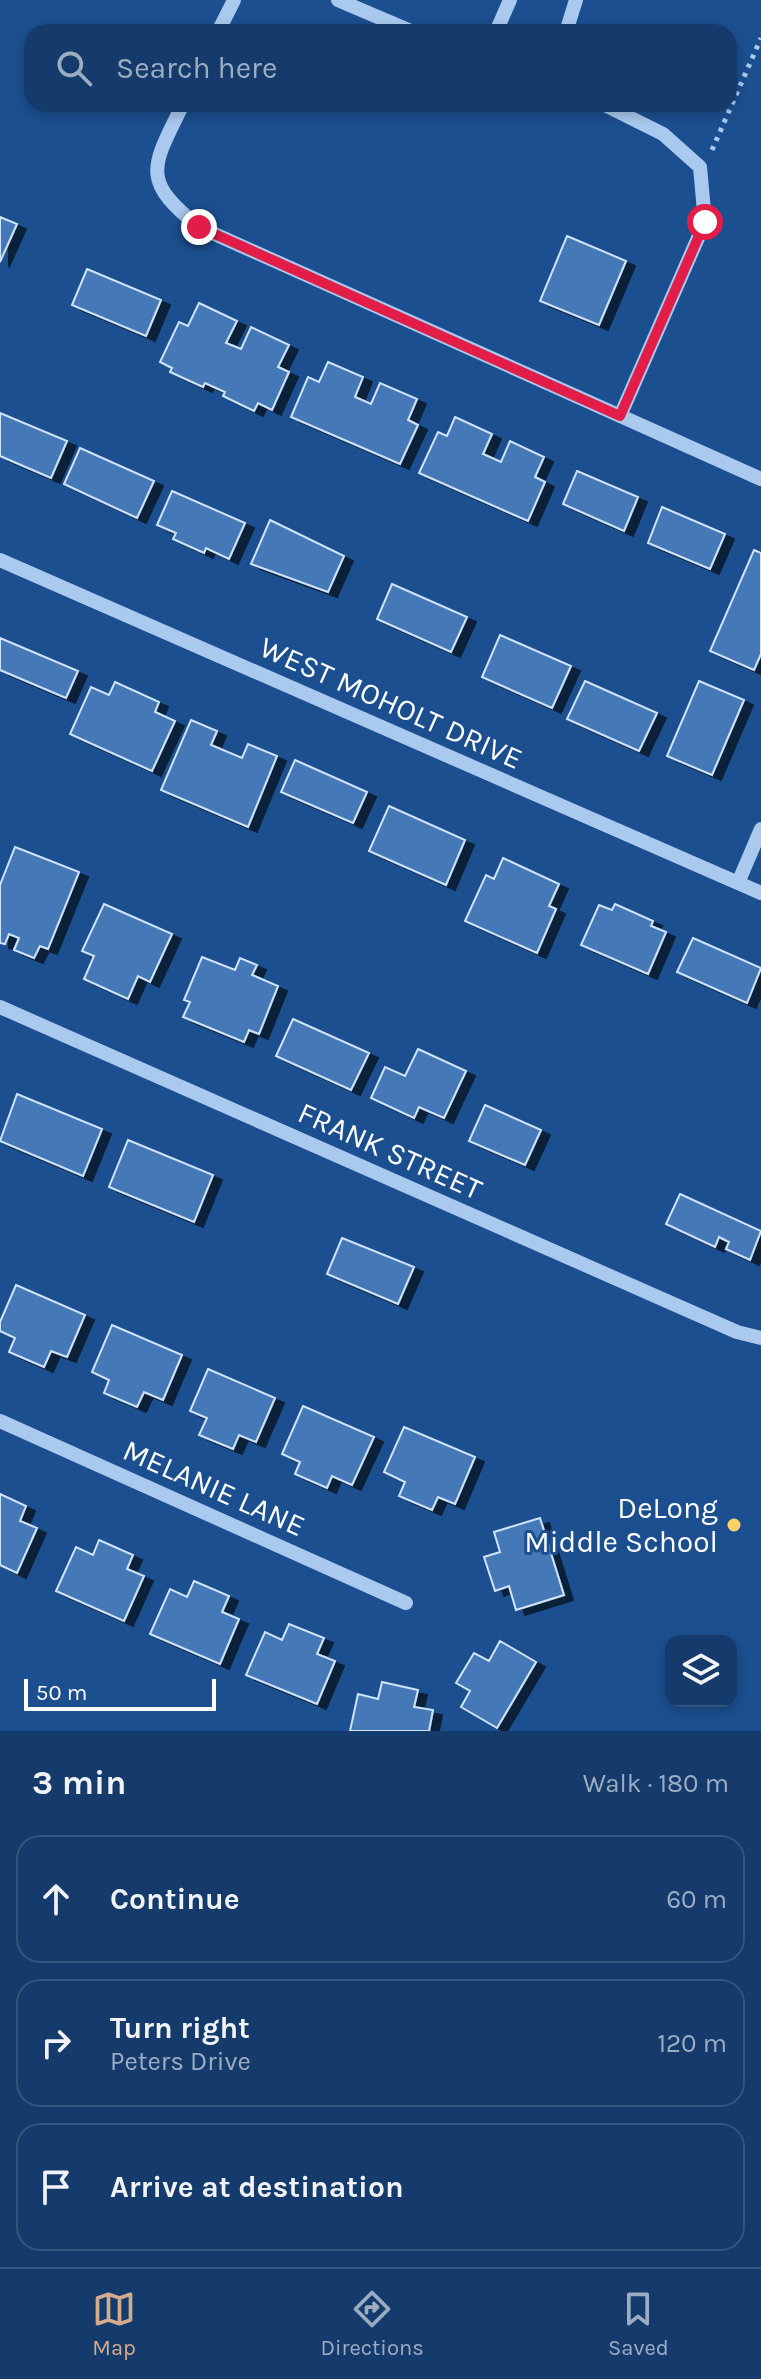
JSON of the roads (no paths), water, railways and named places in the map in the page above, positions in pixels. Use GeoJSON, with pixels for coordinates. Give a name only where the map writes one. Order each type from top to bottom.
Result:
{"type":"FeatureCollection","features":[{"type":"Feature","properties":{"kind":"street"},"geometry":{"type":"LineString","coordinates":[[222,24],[234,0]]}},
{"type":"Feature","properties":{"kind":"street"},"geometry":{"type":"LineString","coordinates":[[338,0],[394,24]]}},
{"type":"Feature","properties":{"kind":"street"},"geometry":{"type":"LineString","coordinates":[[500,24],[510,0]]}},
{"type":"Feature","properties":{"kind":"street"},"geometry":{"type":"LineString","coordinates":[[568,24],[576,0]]}},
{"type":"Feature","properties":{"kind":"street"},"geometry":{"type":"LineString","coordinates":[[180,112],[156,175],[168,202],[199,227],[761,479]]}},
{"type":"Feature","properties":{"kind":"street"},"geometry":{"type":"LineString","coordinates":[[619,112],[663,134],[700,167],[705,222],[620,416]]}},
{"type":"Feature","properties":{"kind":"street","name":"WEST MOHOLT DRIVE"},"geometry":{"type":"LineString","coordinates":[[0,560],[761,893]]}},
{"type":"Feature","properties":{"kind":"street"},"geometry":{"type":"LineString","coordinates":[[738,883],[761,829]]}},
{"type":"Feature","properties":{"kind":"street","name":"FRANK STREET"},"geometry":{"type":"LineString","coordinates":[[0,1007],[722,1326],[761,1338]]}},
{"type":"Feature","properties":{"kind":"street","name":"MELANIE LANE"},"geometry":{"type":"LineString","coordinates":[[0,1421],[406,1603]]}},
{"type":"Feature","properties":{"kind":"place","name":"DeLong Middle School"},"geometry":{"type":"Point","coordinates":[734,1525]}}]}
